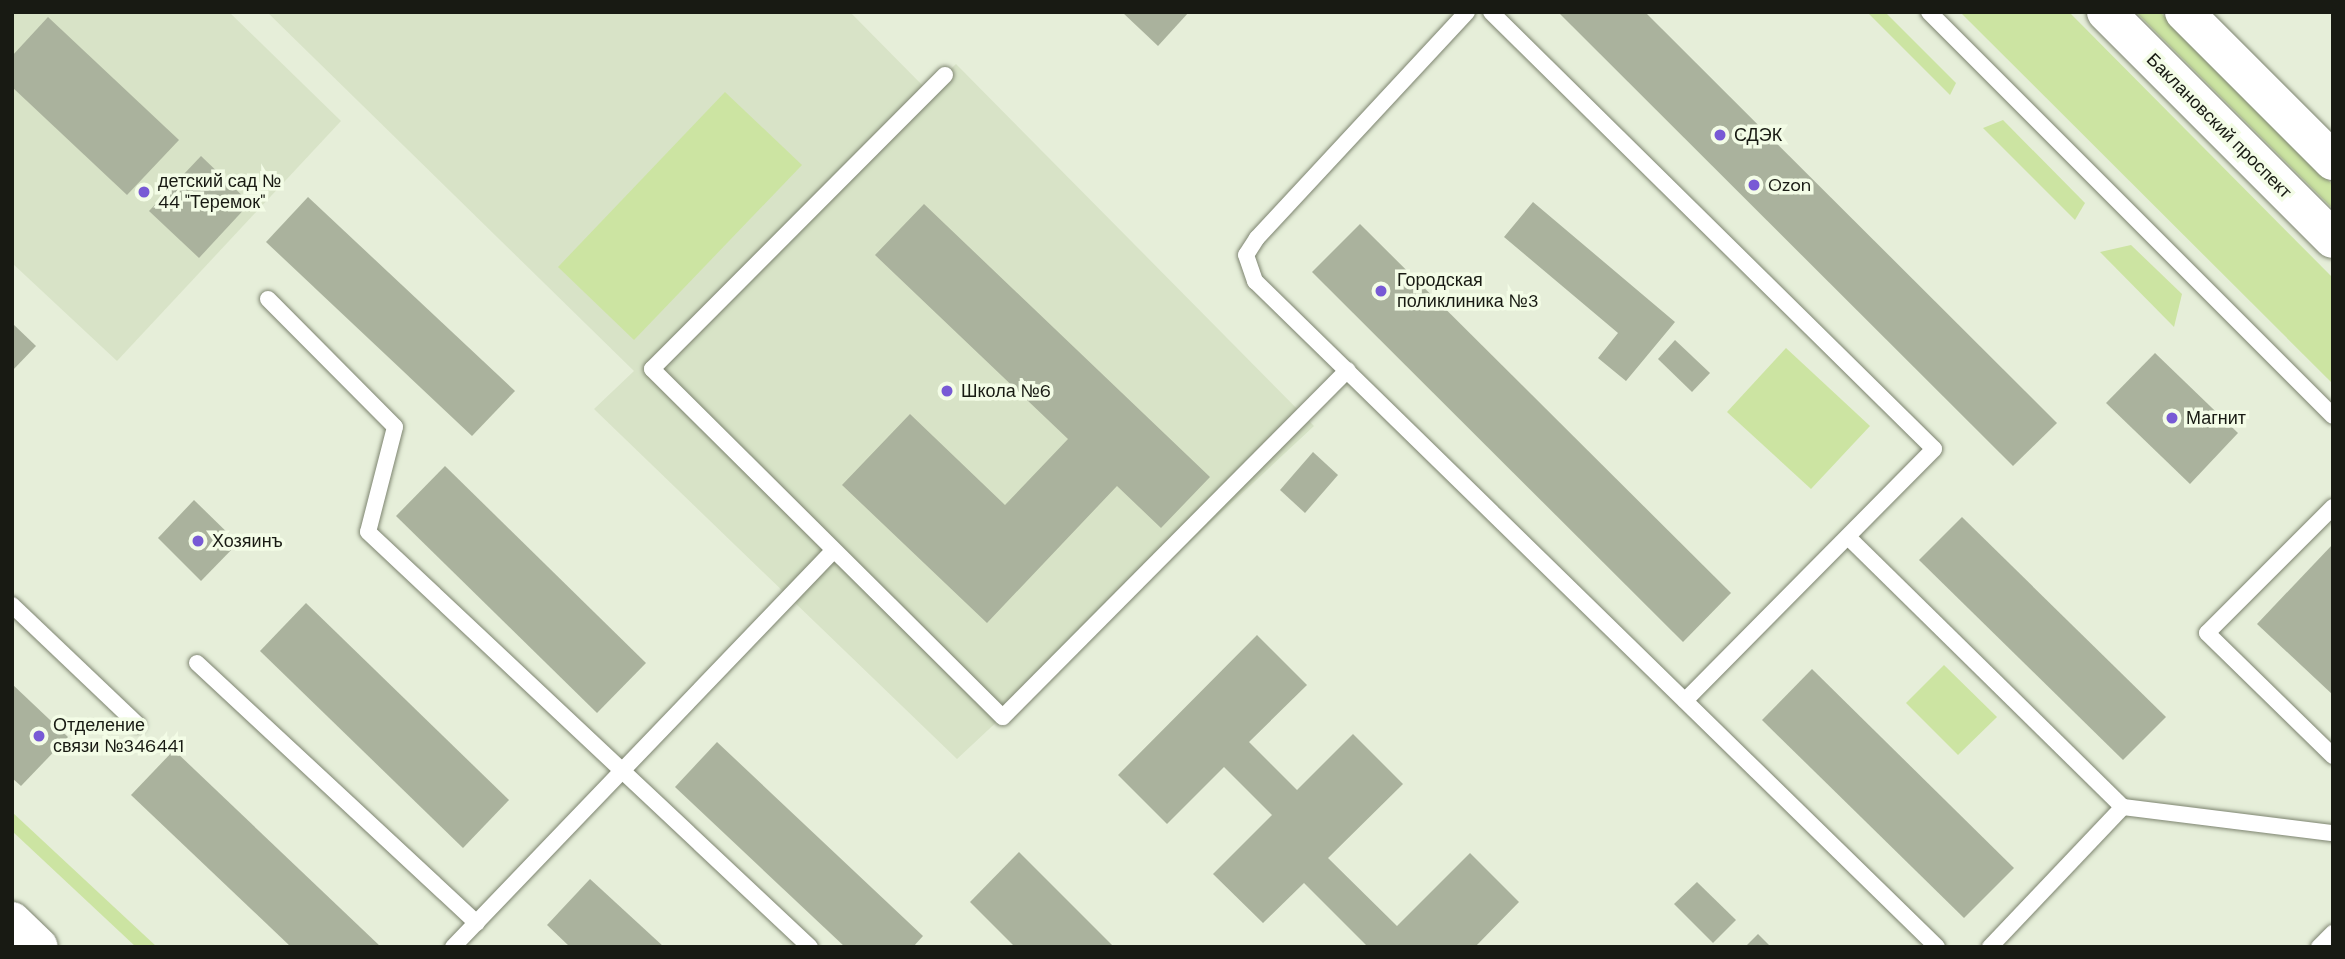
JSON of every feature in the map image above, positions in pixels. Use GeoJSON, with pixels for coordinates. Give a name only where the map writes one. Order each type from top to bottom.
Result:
{"type":"FeatureCollection","features":[{"type":"Feature","properties":{"kind":"main road","name":"Баклановский проспект"},"geometry":{"type":"LineString","coordinates":[[2106,12],[2333,239]]}},
{"type":"Feature","properties":{"kind":"main road"},"geometry":{"type":"LineString","coordinates":[[2184,12],[2333,161]]}},
{"type":"Feature","properties":{"kind":"main road"},"geometry":{"type":"LineString","coordinates":[[12,921],[39,947]]}},
{"type":"Feature","properties":{"kind":"lane"},"geometry":{"type":"LineString","coordinates":[[1467,12],[1246,255],[1255,281],[1937,947]]}},
{"type":"Feature","properties":{"kind":"lane"},"geometry":{"type":"LineString","coordinates":[[1491,12],[1934,449],[1685,701]]}},
{"type":"Feature","properties":{"kind":"lane"},"geometry":{"type":"LineString","coordinates":[[1929,12],[2333,416]]}},
{"type":"Feature","properties":{"kind":"lane"},"geometry":{"type":"LineString","coordinates":[[945,75],[652,369],[1003,717],[1347,370]]}},
{"type":"Feature","properties":{"kind":"lane"},"geometry":{"type":"LineString","coordinates":[[268,299],[395,428],[368,532],[810,947]]}},
{"type":"Feature","properties":{"kind":"lane"},"geometry":{"type":"LineString","coordinates":[[2333,507],[2207,633],[2333,756]]}},
{"type":"Feature","properties":{"kind":"lane"},"geometry":{"type":"LineString","coordinates":[[1847,537],[2123,807],[2333,833]]}},
{"type":"Feature","properties":{"kind":"lane"},"geometry":{"type":"LineString","coordinates":[[453,947],[833,551]]}},
{"type":"Feature","properties":{"kind":"lane"},"geometry":{"type":"LineString","coordinates":[[12,605],[137,723]]}},
{"type":"Feature","properties":{"kind":"lane"},"geometry":{"type":"LineString","coordinates":[[197,663],[477,923]]}},
{"type":"Feature","properties":{"kind":"lane"},"geometry":{"type":"LineString","coordinates":[[1990,947],[2123,807]]}},
{"type":"Feature","properties":{"kind":"lane"},"geometry":{"type":"LineString","coordinates":[[2319,947],[2333,933]]}},
{"type":"Feature","properties":{"kind":"shaded area","name":"детский сад № 44 \"Теремок\""},"geometry":{"type":"Polygon","coordinates":[[[12,12],[229,12],[341,121],[117,361],[12,263],[12,12]]]}},
{"type":"Feature","properties":{"kind":"shaded area","name":"Школа №6"},"geometry":{"type":"Polygon","coordinates":[[[267,12],[850,12],[928,91],[956,64],[1314,426],[957,759],[594,409],[634,371],[267,12]]]}},
{"type":"Feature","properties":{"kind":"green space"},"geometry":{"type":"Polygon","coordinates":[[[1867,12],[1885,12],[1956,83],[1950,95],[1867,12]]]}},
{"type":"Feature","properties":{"kind":"green space"},"geometry":{"type":"Polygon","coordinates":[[[1960,12],[2069,12],[2333,278],[2333,384],[1960,12]]]}},
{"type":"Feature","properties":{"kind":"green space"},"geometry":{"type":"Polygon","coordinates":[[[2136,12],[2160,12],[2333,185],[2333,209],[2136,12]]]}},
{"type":"Feature","properties":{"kind":"green space"},"geometry":{"type":"Polygon","coordinates":[[[725,92],[802,165],[634,340],[558,267],[725,92]]]}},
{"type":"Feature","properties":{"kind":"green space"},"geometry":{"type":"Polygon","coordinates":[[[2003,120],[2085,203],[2075,220],[1983,128],[2003,120]]]}},
{"type":"Feature","properties":{"kind":"green space"},"geometry":{"type":"Polygon","coordinates":[[[2131,245],[2182,294],[2174,327],[2100,252],[2131,245]]]}},
{"type":"Feature","properties":{"kind":"green space"},"geometry":{"type":"Polygon","coordinates":[[[1786,348],[1870,426],[1811,489],[1727,412],[1786,348]]]}},
{"type":"Feature","properties":{"kind":"green space"},"geometry":{"type":"Polygon","coordinates":[[[1944,665],[1997,717],[1958,755],[1906,703],[1944,665]]]}},
{"type":"Feature","properties":{"kind":"green space"},"geometry":{"type":"Polygon","coordinates":[[[12,812],[157,947],[136,947],[12,831],[12,812]]]}},
{"type":"Feature","properties":{"kind":"building"},"geometry":{"type":"Polygon","coordinates":[[[1122,12],[1189,12],[1158,46],[1122,12]]]}},
{"type":"Feature","properties":{"kind":"building"},"geometry":{"type":"Polygon","coordinates":[[[1558,12],[1645,12],[2057,423],[2013,466],[1558,12]]]}},
{"type":"Feature","properties":{"kind":"building"},"geometry":{"type":"Polygon","coordinates":[[[48,17],[179,140],[127,195],[12,87],[12,56],[48,17]]]}},
{"type":"Feature","properties":{"kind":"building"},"geometry":{"type":"Polygon","coordinates":[[[201,156],[250,203],[199,258],[149,211],[201,156]]]}},
{"type":"Feature","properties":{"kind":"building"},"geometry":{"type":"Polygon","coordinates":[[[308,197],[515,391],[472,436],[266,242],[308,197]]]}},
{"type":"Feature","properties":{"kind":"building"},"geometry":{"type":"Polygon","coordinates":[[[1533,202],[1675,322],[1626,381],[1598,358],[1618,333],[1504,237],[1533,202]]]}},
{"type":"Feature","properties":{"kind":"building"},"geometry":{"type":"Polygon","coordinates":[[[924,204],[1210,477],[1161,528],[1117,486],[987,623],[842,485],[910,414],[1005,505],[1068,439],[875,255],[924,204]]]}},
{"type":"Feature","properties":{"kind":"building"},"geometry":{"type":"Polygon","coordinates":[[[1360,224],[1731,593],[1683,642],[1312,272],[1360,224]]]}},
{"type":"Feature","properties":{"kind":"building"},"geometry":{"type":"Polygon","coordinates":[[[12,323],[36,346],[12,371],[12,323]]]}},
{"type":"Feature","properties":{"kind":"building"},"geometry":{"type":"Polygon","coordinates":[[[1675,340],[1710,373],[1692,392],[1658,359],[1675,340]]]}},
{"type":"Feature","properties":{"kind":"building","name":"Магнит"},"geometry":{"type":"Polygon","coordinates":[[[2155,353],[2238,433],[2190,484],[2106,403],[2155,353]]]}},
{"type":"Feature","properties":{"kind":"building"},"geometry":{"type":"Polygon","coordinates":[[[1313,452],[1338,475],[1305,513],[1280,490],[1313,452]]]}},
{"type":"Feature","properties":{"kind":"building"},"geometry":{"type":"Polygon","coordinates":[[[445,466],[646,663],[597,713],[396,516],[445,466]]]}},
{"type":"Feature","properties":{"kind":"building"},"geometry":{"type":"Polygon","coordinates":[[[194,500],[238,543],[201,581],[158,538],[194,500]]]}},
{"type":"Feature","properties":{"kind":"building"},"geometry":{"type":"Polygon","coordinates":[[[1962,517],[2166,717],[2123,760],[1919,560],[1962,517]]]}},
{"type":"Feature","properties":{"kind":"building"},"geometry":{"type":"Polygon","coordinates":[[[2333,544],[2333,695],[2257,624],[2333,544]]]}},
{"type":"Feature","properties":{"kind":"building"},"geometry":{"type":"Polygon","coordinates":[[[306,603],[509,800],[463,848],[260,651],[306,603]]]}},
{"type":"Feature","properties":{"kind":"building"},"geometry":{"type":"Polygon","coordinates":[[[1257,635],[1307,685],[1249,742],[1297,790],[1353,734],[1403,784],[1328,858],[1397,926],[1470,853],[1519,902],[1475,947],[1368,947],[1304,883],[1263,923],[1213,874],[1272,815],[1224,767],[1167,824],[1118,775],[1257,635]]]}},
{"type":"Feature","properties":{"kind":"building"},"geometry":{"type":"Polygon","coordinates":[[[1812,669],[2014,868],[1964,918],[1762,720],[1812,669]]]}},
{"type":"Feature","properties":{"kind":"building"},"geometry":{"type":"Polygon","coordinates":[[[12,684],[68,737],[21,786],[12,778],[12,684]]]}},
{"type":"Feature","properties":{"kind":"building"},"geometry":{"type":"Polygon","coordinates":[[[717,742],[923,936],[913,947],[845,947],[675,787],[717,742]]]}},
{"type":"Feature","properties":{"kind":"building"},"geometry":{"type":"Polygon","coordinates":[[[174,750],[381,947],[291,947],[131,795],[174,750]]]}},
{"type":"Feature","properties":{"kind":"building"},"geometry":{"type":"Polygon","coordinates":[[[1019,852],[1114,947],[1015,947],[970,902],[1019,852]]]}},
{"type":"Feature","properties":{"kind":"building"},"geometry":{"type":"Polygon","coordinates":[[[590,879],[664,947],[570,947],[547,925],[590,879]]]}},
{"type":"Feature","properties":{"kind":"building"},"geometry":{"type":"Polygon","coordinates":[[[1697,882],[1736,920],[1713,943],[1674,904],[1697,882]]]}},
{"type":"Feature","properties":{"kind":"building"},"geometry":{"type":"Polygon","coordinates":[[[1758,934],[1771,947],[1745,947],[1758,934]]]}},
{"type":"Feature","properties":{"kind":"place","name":"СДЭК"},"geometry":{"type":"Point","coordinates":[1720,135]}},
{"type":"Feature","properties":{"kind":"place","name":"Ozon"},"geometry":{"type":"Point","coordinates":[1754,185]}},
{"type":"Feature","properties":{"kind":"place","name":"детский сад № 44 \"Теремок\""},"geometry":{"type":"Point","coordinates":[144,192]}},
{"type":"Feature","properties":{"kind":"place","name":"Городская поликлиника №3"},"geometry":{"type":"Point","coordinates":[1381,291]}},
{"type":"Feature","properties":{"kind":"place","name":"Школа №6"},"geometry":{"type":"Point","coordinates":[947,391]}},
{"type":"Feature","properties":{"kind":"place","name":"Магнит"},"geometry":{"type":"Point","coordinates":[2172,418]}},
{"type":"Feature","properties":{"kind":"place","name":"Хозяинъ"},"geometry":{"type":"Point","coordinates":[198,541]}},
{"type":"Feature","properties":{"kind":"place","name":"Отделение связи №346441"},"geometry":{"type":"Point","coordinates":[39,736]}}]}
